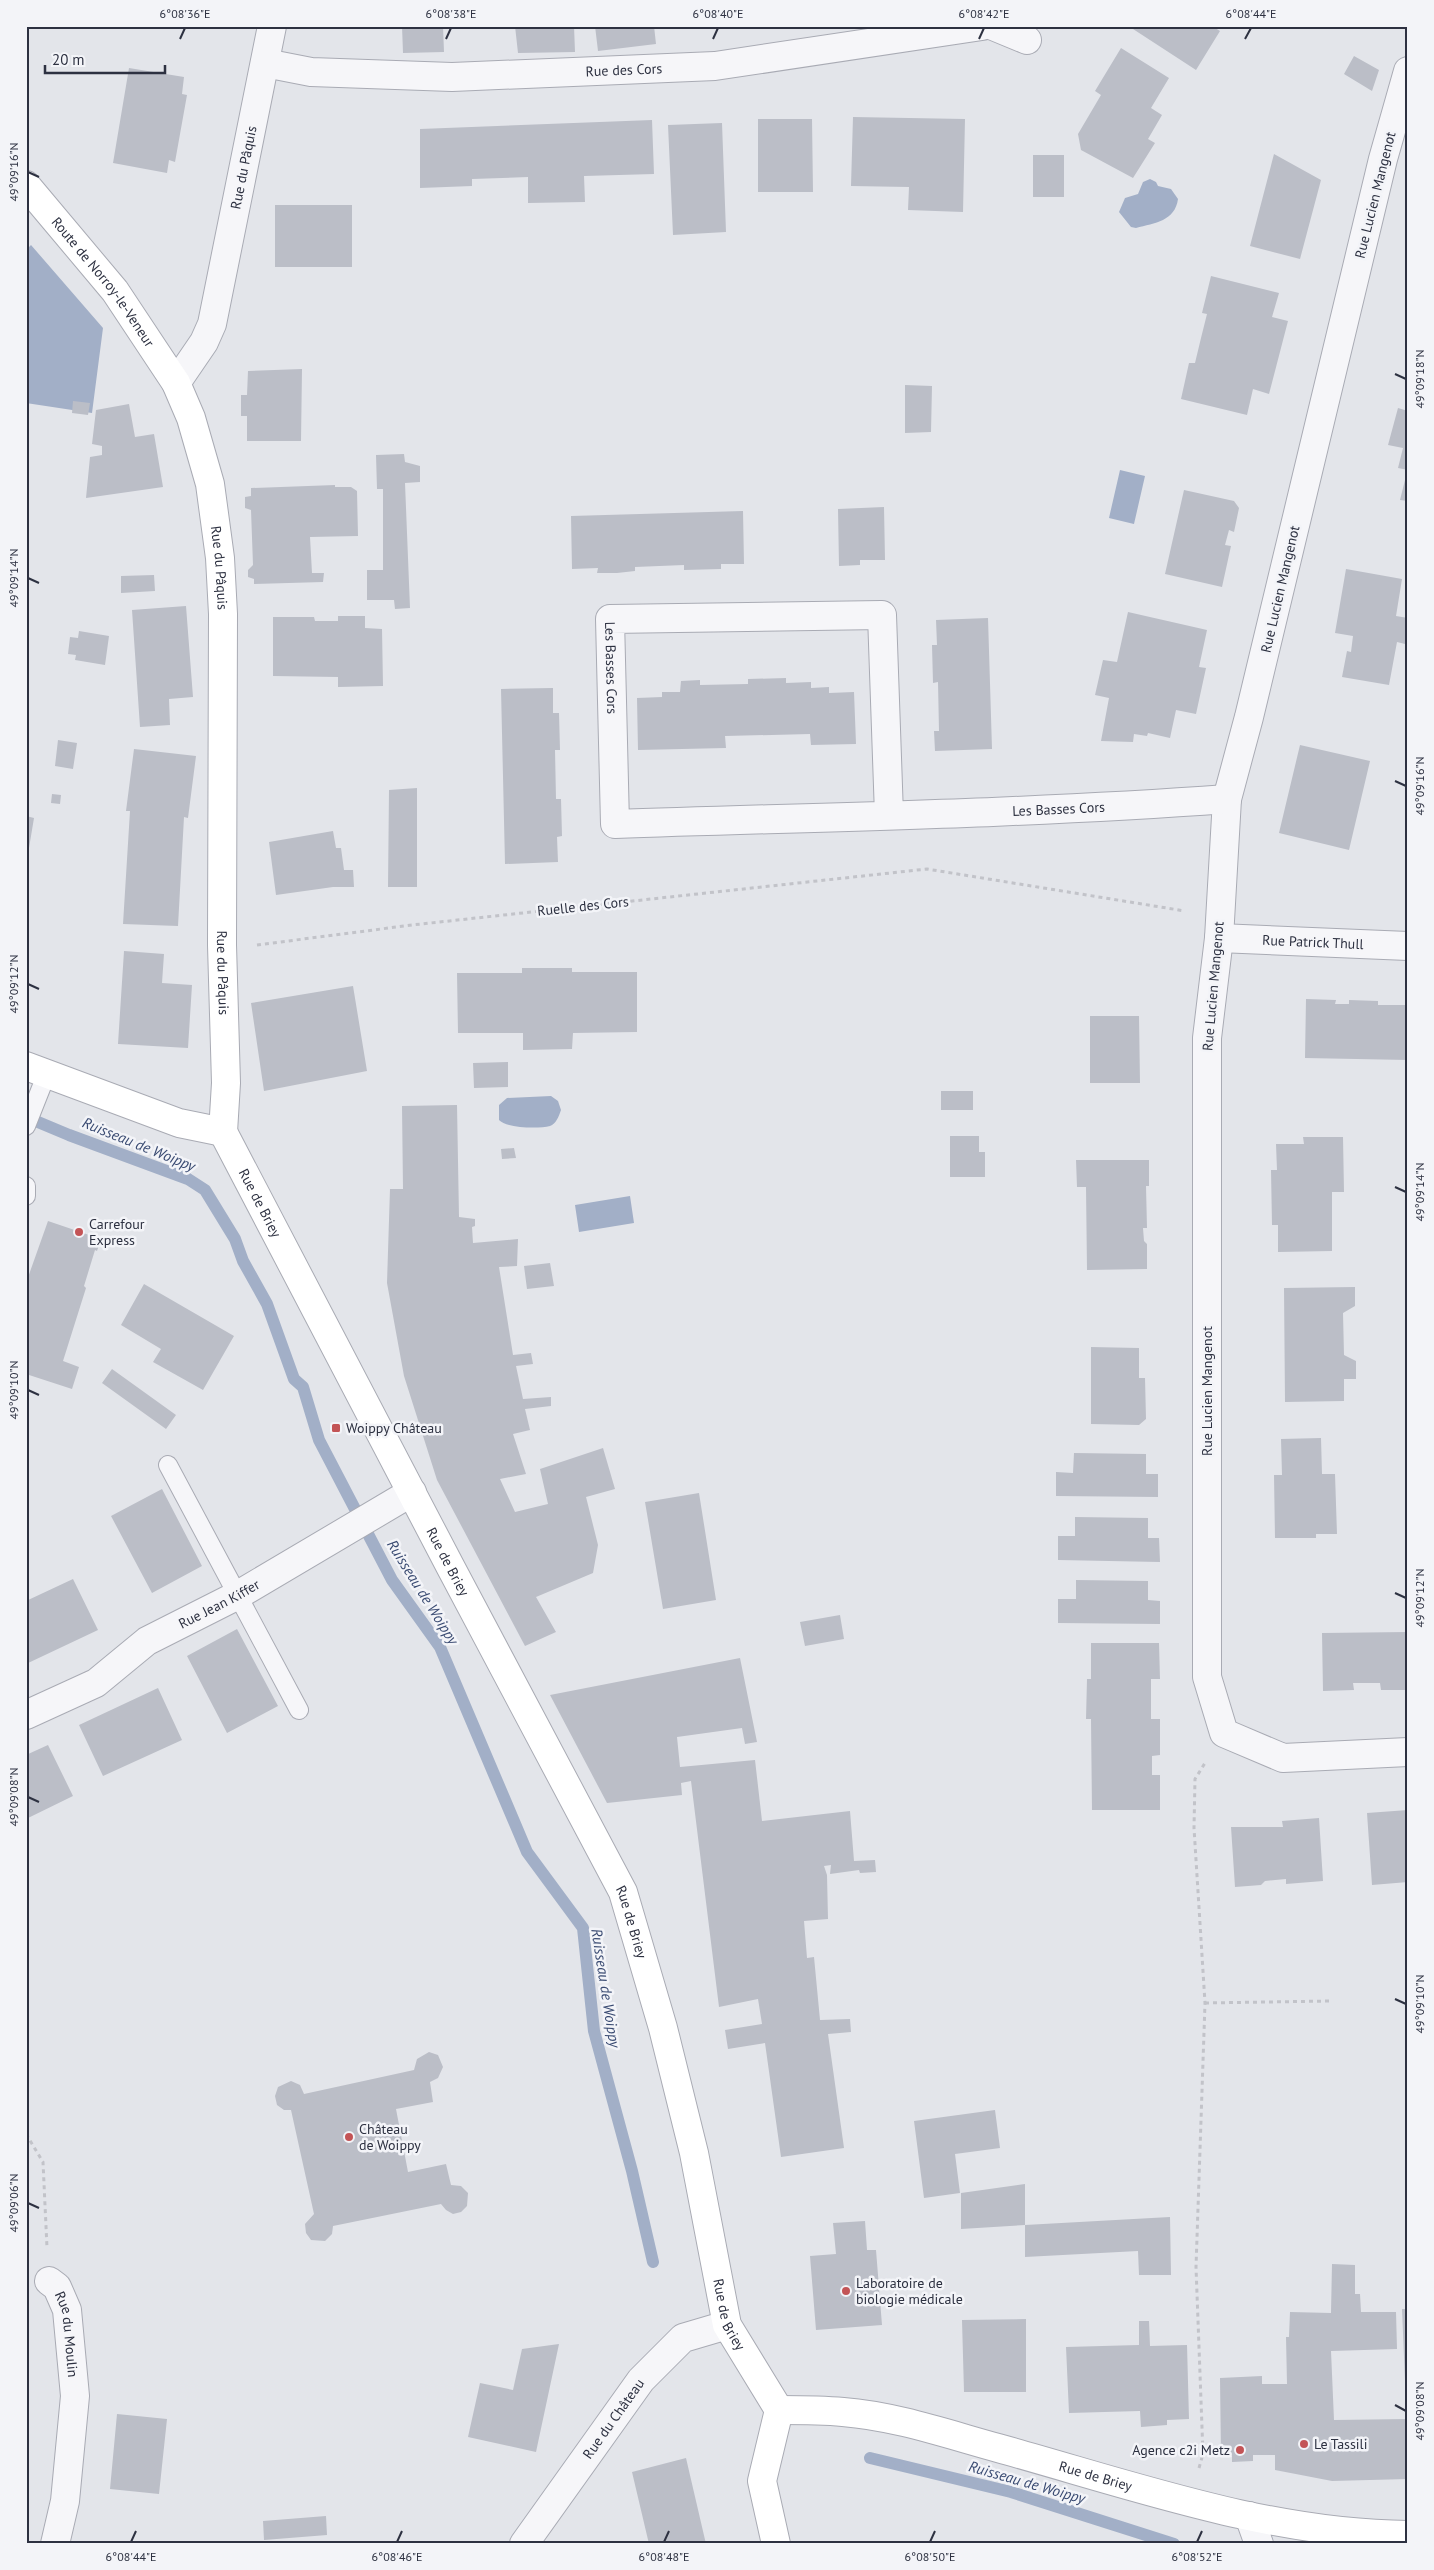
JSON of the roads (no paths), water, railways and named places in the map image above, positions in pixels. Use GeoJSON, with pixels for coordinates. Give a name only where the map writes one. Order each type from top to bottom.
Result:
{"type":"FeatureCollection","features":[{"type":"Feature","properties":{"kind":"street","name":"Rue du Pâquis"},"geometry":{"type":"LineString","coordinates":[[223,1132],[226,1083],[222,945],[223,614],[220,558],[216,515],[204,455],[176,383],[204,342],[212,324],[272,26]]}},
{"type":"Feature","properties":{"kind":"street","name":"Rue des Cors"},"geometry":{"type":"LineString","coordinates":[[264,63],[311,72],[452,77],[715,66],[982,26]]}},
{"type":"Feature","properties":{"kind":"street"},"geometry":{"type":"LineString","coordinates":[[993,26],[1027,40]]}},
{"type":"Feature","properties":{"kind":"street","name":"Rue Lucien Mangenot"},"geometry":{"type":"LineString","coordinates":[[1408,71],[1383,159],[1249,717],[1227,799],[1219,927],[1207,1038],[1207,1677],[1224,1733],[1283,1758],[1408,1752]]}},
{"type":"Feature","properties":{"kind":"street","name":"Route de Norroy-le-Veneur"},"geometry":{"type":"LineString","coordinates":[[26,185],[115,292],[176,383]]}},
{"type":"Feature","properties":{"kind":"street","name":"Les Basses Cors"},"geometry":{"type":"LineString","coordinates":[[889,815],[882,615],[610,619],[615,824],[1113,808],[1227,799]]}},
{"type":"Feature","properties":{"kind":"street","name":"Rue Patrick Thull"},"geometry":{"type":"LineString","coordinates":[[1219,927],[1408,946]]}},
{"type":"Feature","properties":{"kind":"street"},"geometry":{"type":"LineString","coordinates":[[36,1069],[179,1123],[223,1132]]}},
{"type":"Feature","properties":{"kind":"street","name":"Rue de Briey"},"geometry":{"type":"LineString","coordinates":[[223,1132],[623,1892],[663,2028],[694,2153],[727,2324],[743,2354],[779,2410],[844,2412],[917,2425],[1191,2501],[1344,2539],[1408,2535]]}},
{"type":"Feature","properties":{"kind":"street","name":"Rue Jean Kiffer"},"geometry":{"type":"LineString","coordinates":[[26,1715],[96,1682],[147,1641],[238,1594],[412,1492]]}},
{"type":"Feature","properties":{"kind":"street","name":"Rue du Moulin"},"geometry":{"type":"LineString","coordinates":[[49,2281],[57,2287],[67,2310],[76,2396],[65,2501],[55,2544]]}},
{"type":"Feature","properties":{"kind":"street","name":"Rue du Château"},"geometry":{"type":"LineString","coordinates":[[524,2544],[640,2380],[683,2338],[727,2324]]}},
{"type":"Feature","properties":{"kind":"street"},"geometry":{"type":"LineString","coordinates":[[776,2544],[762,2481],[779,2410]]}},
{"type":"Feature","properties":{"kind":"street"},"geometry":{"type":"LineString","coordinates":[[1249,2516],[1259,2544]]}},
{"type":"Feature","properties":{"kind":"lane"},"geometry":{"type":"LineString","coordinates":[[26,1126],[35,1102],[36,1069]]}},
{"type":"Feature","properties":{"kind":"lane"},"geometry":{"type":"LineString","coordinates":[[26,1186],[26,1196]]}},
{"type":"Feature","properties":{"kind":"lane"},"geometry":{"type":"LineString","coordinates":[[168,1465],[298,1710]]}},
{"type":"Feature","properties":{"kind":"water"},"geometry":{"type":"Polygon","coordinates":[[[1150,179],[1156,182],[1158,186],[1171,189],[1178,199],[1176,206],[1173,212],[1163,220],[1136,228],[1131,227],[1119,212],[1125,198],[1138,194],[1143,182],[1150,179]]]}},
{"type":"Feature","properties":{"kind":"water"},"geometry":{"type":"Polygon","coordinates":[[[31,245],[103,328],[92,413],[26,403],[26,250],[31,245]]]}},
{"type":"Feature","properties":{"kind":"water"},"geometry":{"type":"Polygon","coordinates":[[[1120,470],[1145,476],[1134,524],[1109,518],[1120,470]]]}},
{"type":"Feature","properties":{"kind":"water"},"geometry":{"type":"Polygon","coordinates":[[[551,1096],[558,1101],[561,1110],[556,1122],[550,1126],[523,1127],[508,1125],[499,1120],[499,1105],[507,1098],[551,1096]]]}},
{"type":"Feature","properties":{"kind":"water"},"geometry":{"type":"Polygon","coordinates":[[[630,1196],[634,1223],[579,1232],[575,1205],[630,1196]]]}},
{"type":"Feature","properties":{"kind":"waterway","name":"Ruisseau de Woippy"},"geometry":{"type":"LineString","coordinates":[[26,1117],[188,1179],[205,1190],[235,1239],[243,1261],[267,1304],[294,1379],[303,1387],[319,1440],[392,1580],[440,1647],[527,1852],[583,1928],[594,2031],[632,2171],[653,2262]]}},
{"type":"Feature","properties":{"kind":"waterway","name":"Ruisseau de Woippy"},"geometry":{"type":"LineString","coordinates":[[870,2458],[1011,2492],[1174,2544]]}},
{"type":"Feature","properties":{"kind":"place","name":"Carrefour Express"},"geometry":{"type":"Point","coordinates":[79,1232]}},
{"type":"Feature","properties":{"kind":"place","name":"Woippy Château"},"geometry":{"type":"Point","coordinates":[336,1428]}},
{"type":"Feature","properties":{"kind":"place","name":"Château de Woippy"},"geometry":{"type":"Point","coordinates":[349,2137]}},
{"type":"Feature","properties":{"kind":"place","name":"Laboratoire de biologie médicale"},"geometry":{"type":"Point","coordinates":[846,2291]}},
{"type":"Feature","properties":{"kind":"place","name":"Le Tassili"},"geometry":{"type":"Point","coordinates":[1304,2444]}},
{"type":"Feature","properties":{"kind":"place","name":"Agence c2i Metz"},"geometry":{"type":"Point","coordinates":[1240,2450]}}]}
